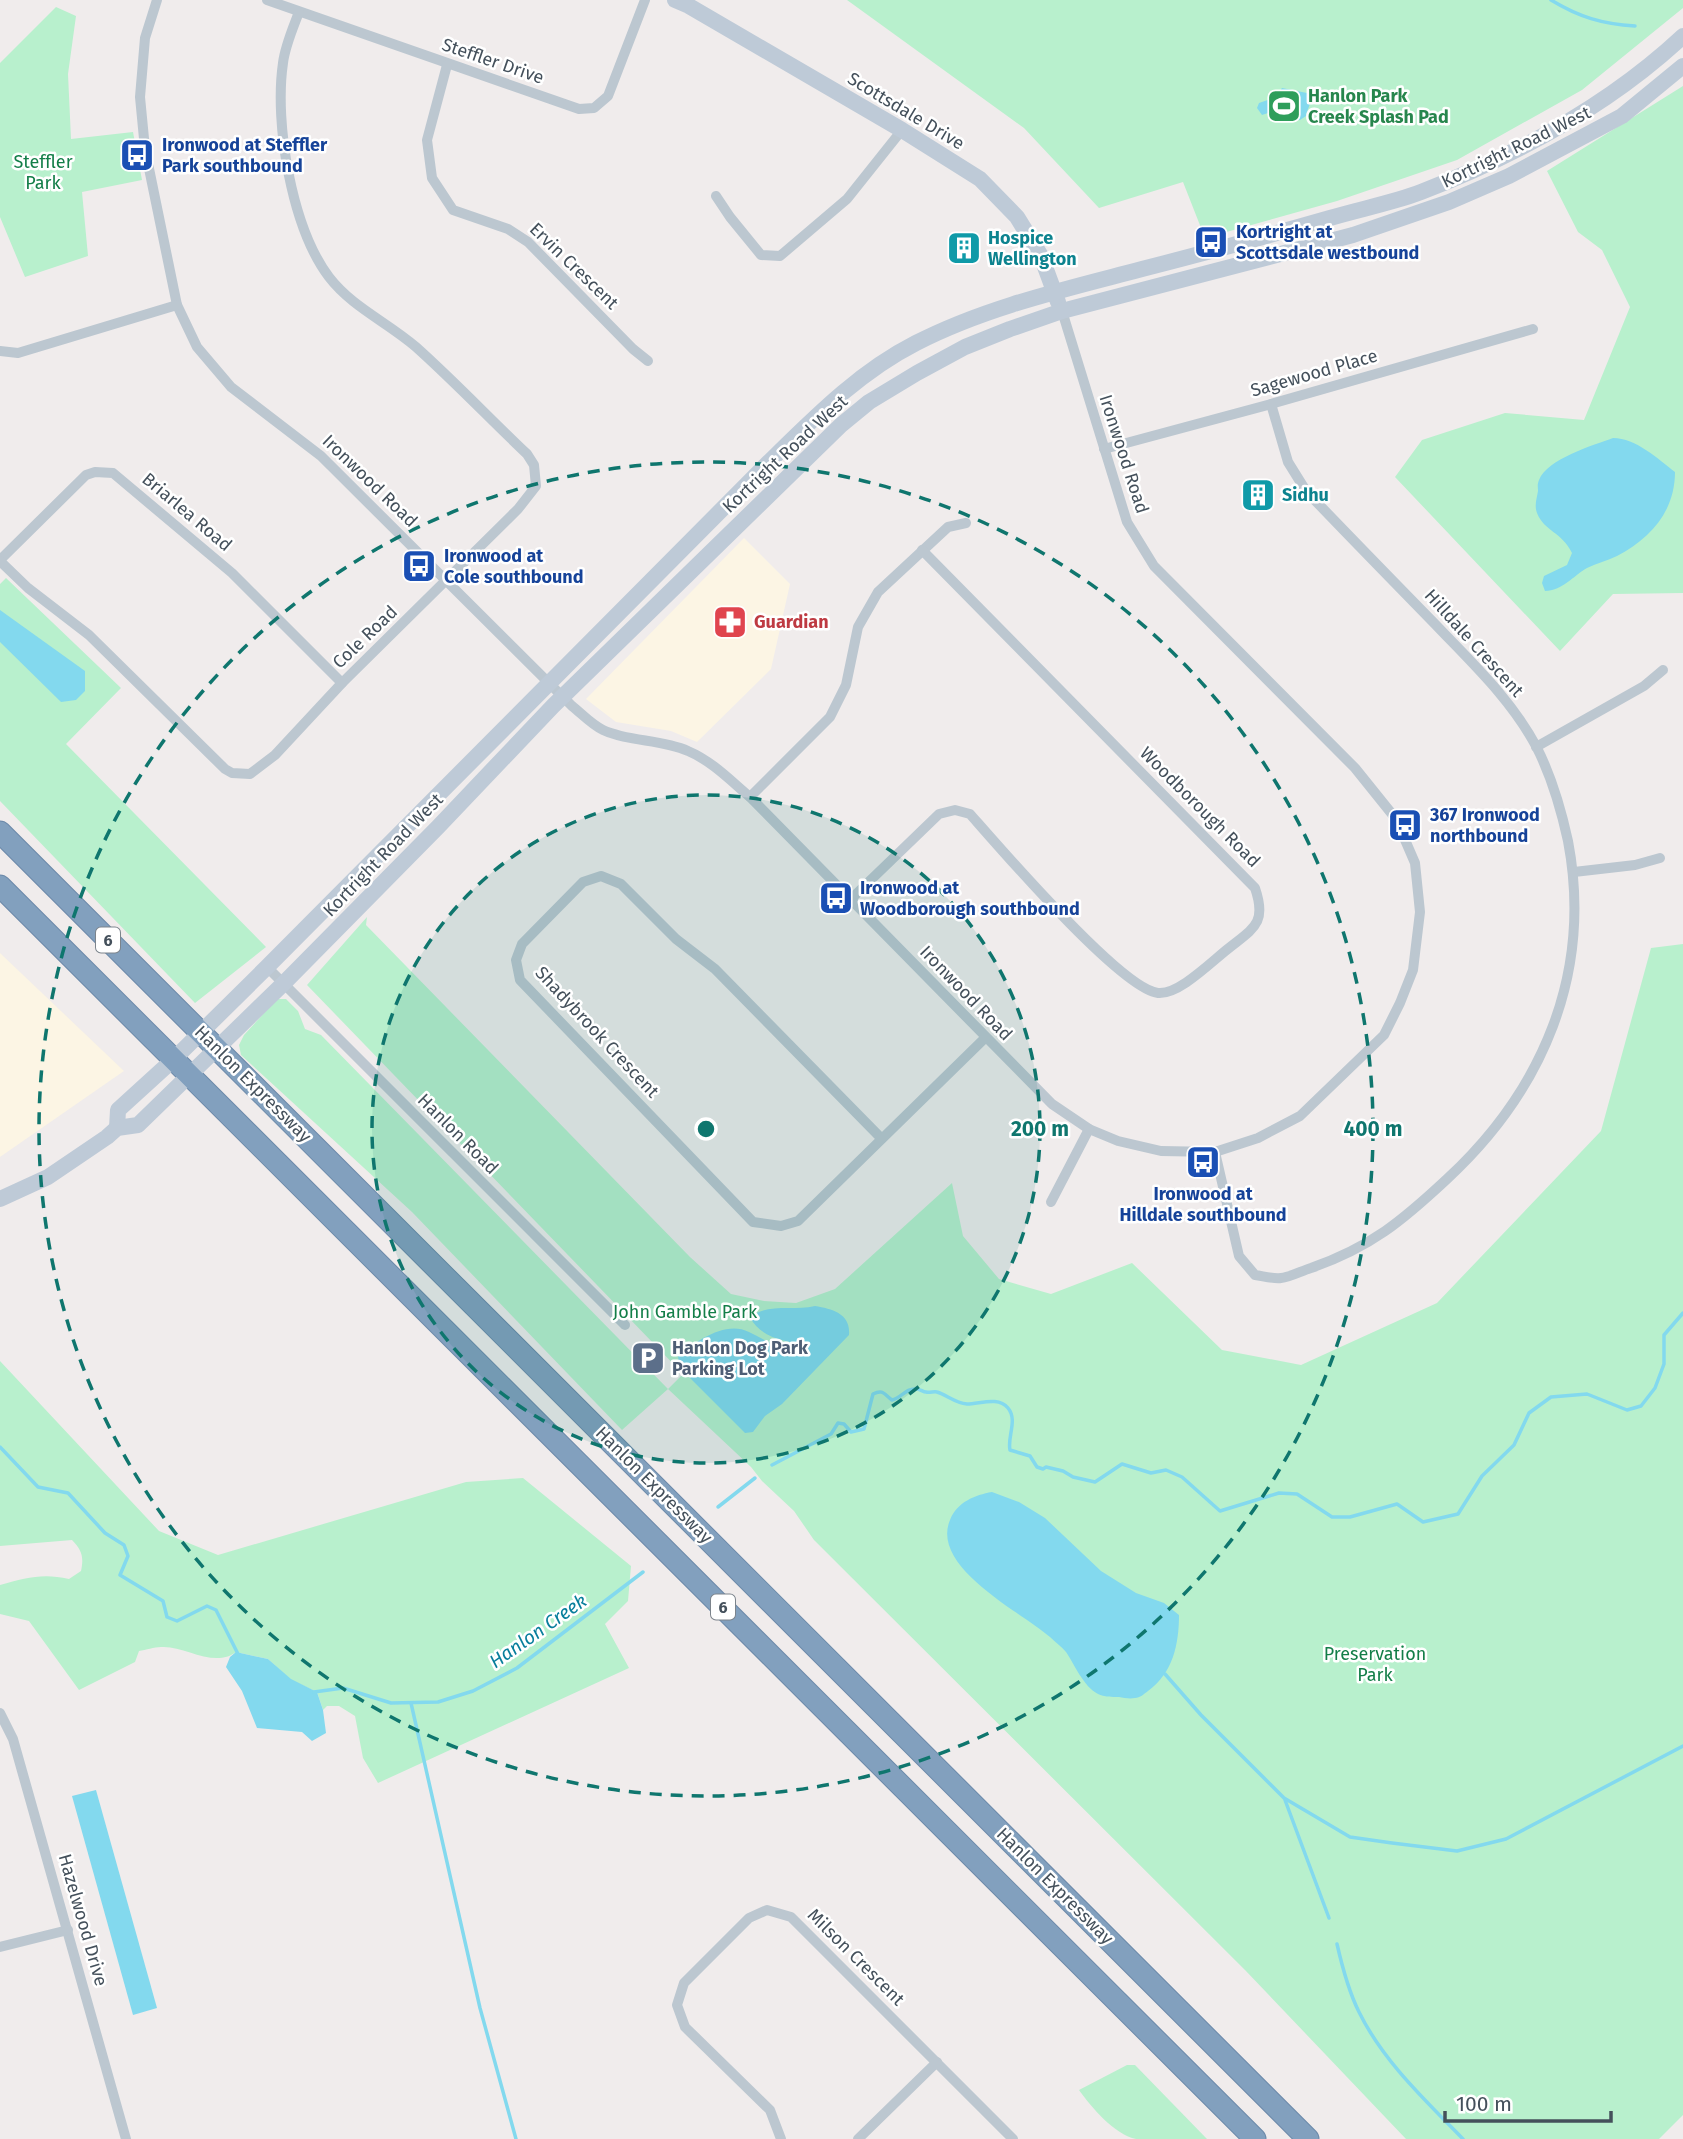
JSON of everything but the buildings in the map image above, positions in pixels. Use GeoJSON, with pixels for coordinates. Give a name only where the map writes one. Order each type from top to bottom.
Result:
{"type":"FeatureCollection","features":[{"type":"Feature","properties":{"kind":"highway","name":"Hanlon Expressway"},"geometry":{"type":"LineString","coordinates":[[0,832],[1308,2139]]}},
{"type":"Feature","properties":{"kind":"highway","name":"6"},"geometry":{"type":"LineString","coordinates":[[0,886],[1255,2139]]}},
{"type":"Feature","properties":{"kind":"street","name":"Ironwood Road"},"geometry":{"type":"LineString","coordinates":[[157,0],[145,38],[139,97],[145,149],[177,305],[197,347],[231,387],[321,456],[563,698],[600,730],[688,751],[711,764],[750,797],[1052,1104],[1089,1129],[1118,1141],[1161,1151],[1215,1152],[1258,1138],[1300,1116],[1384,1035],[1413,970],[1420,912],[1415,863],[1396,819],[1354,768],[1154,566],[1127,522],[1062,311]]}},
{"type":"Feature","properties":{"kind":"street","name":"Steffler Drive"},"geometry":{"type":"LineString","coordinates":[[267,0],[579,109],[594,108],[608,96],[645,0]]}},
{"type":"Feature","properties":{"kind":"street","name":"Scottsdale Drive"},"geometry":{"type":"LineString","coordinates":[[675,0],[690,6],[902,130],[980,179],[1017,217],[1041,257],[1062,311]]}},
{"type":"Feature","properties":{"kind":"street","name":"Cole Road"},"geometry":{"type":"LineString","coordinates":[[0,560],[28,588],[89,635],[225,769],[232,773],[250,774],[275,755],[342,683],[447,582],[536,486],[537,475],[527,454],[414,345],[369,314],[342,291],[330,278],[311,248],[293,200],[280,95],[283,58],[299,12]]}},
{"type":"Feature","properties":{"kind":"street","name":"Kortright Road West"},"geometry":{"type":"LineString","coordinates":[[1683,36],[1626,84],[1545,135],[1420,192],[1221,249],[1054,292],[960,323],[916,343],[876,366],[837,396],[548,682],[267,967],[118,1110],[117,1128],[138,1125],[190,1075],[283,984],[563,698],[841,425],[869,402],[965,346],[1062,311],[1353,235],[1449,202],[1509,176],[1622,116],[1683,66]]}},
{"type":"Feature","properties":{"kind":"street","name":"Ervin Crescent"},"geometry":{"type":"LineString","coordinates":[[447,65],[427,140],[432,178],[453,210],[508,229],[528,242],[648,361]]}},
{"type":"Feature","properties":{"kind":"street"},"geometry":{"type":"LineString","coordinates":[[716,196],[761,255],[780,257],[847,199],[902,130]]}},
{"type":"Feature","properties":{"kind":"street"},"geometry":{"type":"LineString","coordinates":[[0,351],[18,353],[177,305]]}},
{"type":"Feature","properties":{"kind":"street","name":"Sagewood Place"},"geometry":{"type":"LineString","coordinates":[[1104,449],[1533,329]]}},
{"type":"Feature","properties":{"kind":"street","name":"Hilldale Crescent"},"geometry":{"type":"LineString","coordinates":[[1215,1152],[1239,1256],[1255,1275],[1280,1279],[1340,1258],[1404,1219],[1453,1173],[1502,1121],[1527,1082],[1551,1034],[1563,998],[1571,960],[1574,872],[1562,811],[1536,747],[1499,691],[1306,491],[1288,461],[1271,404]]}},
{"type":"Feature","properties":{"kind":"street","name":"Briarlea Road"},"geometry":{"type":"LineString","coordinates":[[0,560],[86,475],[95,471],[113,473],[232,573],[342,683]]}},
{"type":"Feature","properties":{"kind":"street"},"geometry":{"type":"LineString","coordinates":[[750,797],[830,717],[846,685],[858,626],[877,592],[948,527],[966,523]]}},
{"type":"Feature","properties":{"kind":"street","name":"Woodborough Road"},"geometry":{"type":"LineString","coordinates":[[851,899],[939,814],[955,810],[970,814],[1074,929],[1140,987],[1159,994],[1180,988],[1255,926],[1262,907],[1255,888],[922,550]]}},
{"type":"Feature","properties":{"kind":"street"},"geometry":{"type":"LineString","coordinates":[[1536,747],[1644,686],[1663,670]]}},
{"type":"Feature","properties":{"kind":"street"},"geometry":{"type":"LineString","coordinates":[[1574,872],[1635,865],[1660,858]]}},
{"type":"Feature","properties":{"kind":"street","name":"Shadybrook Crescent"},"geometry":{"type":"LineString","coordinates":[[881,1138],[715,969],[676,939],[621,884],[601,876],[583,882],[522,944],[516,960],[520,980],[753,1222],[781,1226],[798,1222],[985,1038]]}},
{"type":"Feature","properties":{"kind":"street","name":"Hanlon Road"},"geometry":{"type":"LineString","coordinates":[[267,967],[625,1325]]}},
{"type":"Feature","properties":{"kind":"street"},"geometry":{"type":"LineString","coordinates":[[0,1199],[48,1177],[107,1138],[117,1128]]}},
{"type":"Feature","properties":{"kind":"street"},"geometry":{"type":"LineString","coordinates":[[1051,1202],[1089,1129]]}},
{"type":"Feature","properties":{"kind":"street","name":"Hazelwood Drive"},"geometry":{"type":"LineString","coordinates":[[0,1713],[13,1739],[126,2139]]}},
{"type":"Feature","properties":{"kind":"street","name":"Milson Crescent"},"geometry":{"type":"LineString","coordinates":[[781,2139],[770,2110],[685,2027],[677,2005],[684,1983],[749,1919],[767,1910],[791,1917],[1013,2139]]}},
{"type":"Feature","properties":{"kind":"street"},"geometry":{"type":"LineString","coordinates":[[0,1947],[68,1930]]}},
{"type":"Feature","properties":{"kind":"street"},"geometry":{"type":"LineString","coordinates":[[858,2139],[937,2062]]}},
{"type":"Feature","properties":{"kind":"shaded area"},"geometry":{"type":"Polygon","coordinates":[[[744,538],[790,584],[771,669],[697,742],[671,731],[616,722],[586,699],[744,538]]]}},
{"type":"Feature","properties":{"kind":"shaded area"},"geometry":{"type":"Polygon","coordinates":[[[0,953],[124,1071],[0,1157],[0,953]]]}},
{"type":"Feature","properties":{"kind":"green space"},"geometry":{"type":"Polygon","coordinates":[[[847,0],[1683,0],[1683,8],[1582,90],[1457,160],[1337,201],[1205,238],[1183,182],[1099,208],[1024,128],[847,0]]]}},
{"type":"Feature","properties":{"kind":"green space","name":"Steffler Park"},"geometry":{"type":"Polygon","coordinates":[[[56,7],[76,16],[68,74],[71,139],[133,132],[142,180],[82,192],[88,256],[25,277],[0,217],[0,63],[56,7]]]}},
{"type":"Feature","properties":{"kind":"green space"},"geometry":{"type":"Polygon","coordinates":[[[1683,86],[1683,593],[1613,594],[1560,651],[1395,477],[1422,440],[1505,413],[1584,420],[1630,307],[1602,250],[1578,232],[1547,171],[1683,86]]]}},
{"type":"Feature","properties":{"kind":"green space"},"geometry":{"type":"Polygon","coordinates":[[[6,578],[121,688],[66,744],[266,947],[195,1003],[0,801],[0,584],[6,578]]]}},
{"type":"Feature","properties":{"kind":"green space","name":"Preservation Park"},"geometry":{"type":"Polygon","coordinates":[[[367,917],[366,925],[690,1257],[731,1294],[764,1301],[796,1303],[835,1289],[952,1183],[963,1236],[999,1279],[1051,1294],[1132,1263],[1222,1350],[1301,1365],[1437,1303],[1601,1131],[1651,948],[1683,944],[1683,2115],[1659,2139],[1406,2139],[1245,1970],[814,1540],[794,1511],[751,1467],[668,1389],[683,1374],[307,985],[367,917]]]}},
{"type":"Feature","properties":{"kind":"green space"},"geometry":{"type":"Polygon","coordinates":[[[277,999],[286,999],[298,1011],[305,1029],[321,1035],[668,1389],[622,1430],[412,1212],[241,1055],[239,1045],[244,1035],[277,999]]]}},
{"type":"Feature","properties":{"kind":"green space"},"geometry":{"type":"Polygon","coordinates":[[[0,1361],[159,1531],[218,1555],[466,1482],[523,1478],[631,1566],[628,1601],[605,1624],[629,1668],[378,1783],[363,1758],[355,1716],[339,1706],[327,1706],[323,1710],[317,1692],[291,1680],[268,1659],[236,1652],[218,1658],[170,1647],[156,1647],[139,1651],[135,1662],[79,1690],[29,1621],[0,1614],[0,1585],[42,1576],[69,1579],[81,1571],[82,1562],[80,1551],[72,1540],[0,1546],[0,1361]]]}},
{"type":"Feature","properties":{"kind":"green space"},"geometry":{"type":"Polygon","coordinates":[[[1127,2065],[1135,2065],[1207,2139],[1136,2139],[1120,2132],[1104,2119],[1079,2090],[1127,2065]]]}},
{"type":"Feature","properties":{"kind":"water","name":"Hanlon Park Creek Splash Pad"},"geometry":{"type":"Polygon","coordinates":[[[1282,88],[1307,93],[1311,97],[1306,116],[1300,120],[1268,113],[1262,115],[1257,108],[1259,103],[1276,97],[1282,88]]]}},
{"type":"Feature","properties":{"kind":"water"},"geometry":{"type":"Polygon","coordinates":[[[1613,438],[1638,445],[1675,472],[1671,499],[1666,511],[1650,532],[1629,549],[1587,568],[1557,589],[1545,591],[1542,583],[1544,576],[1567,565],[1572,553],[1537,513],[1539,480],[1544,472],[1561,459],[1613,438]]]}},
{"type":"Feature","properties":{"kind":"water"},"geometry":{"type":"Polygon","coordinates":[[[0,610],[85,671],[85,691],[76,700],[61,702],[0,642],[0,610]]]}},
{"type":"Feature","properties":{"kind":"water"},"geometry":{"type":"Polygon","coordinates":[[[815,1306],[844,1317],[849,1335],[782,1404],[765,1416],[753,1432],[745,1433],[679,1367],[678,1355],[711,1334],[730,1329],[749,1332],[783,1348],[806,1350],[806,1346],[782,1340],[760,1330],[750,1317],[764,1310],[815,1306]]]}},
{"type":"Feature","properties":{"kind":"water"},"geometry":{"type":"Polygon","coordinates":[[[992,1492],[1019,1502],[1045,1518],[1101,1571],[1136,1593],[1164,1603],[1179,1615],[1178,1637],[1173,1657],[1157,1684],[1137,1698],[1098,1694],[1084,1681],[1063,1648],[965,1571],[953,1555],[947,1537],[950,1520],[957,1508],[967,1500],[992,1492]]]}},
{"type":"Feature","properties":{"kind":"water"},"geometry":{"type":"Polygon","coordinates":[[[236,1652],[268,1659],[291,1679],[317,1692],[326,1733],[312,1741],[302,1732],[257,1728],[242,1691],[226,1667],[230,1657],[236,1652]]]}},
{"type":"Feature","properties":{"kind":"water"},"geometry":{"type":"Polygon","coordinates":[[[96,1790],[157,2008],[133,2015],[72,1796],[96,1790]]]}},
{"type":"Feature","properties":{"kind":"waterway"},"geometry":{"type":"LineString","coordinates":[[1551,0],[1591,19],[1635,26]]}},
{"type":"Feature","properties":{"kind":"waterway","name":"Hanlon Creek"},"geometry":{"type":"LineString","coordinates":[[772,1465],[831,1434],[838,1423],[844,1424],[851,1432],[864,1429],[873,1394],[881,1392],[892,1400],[916,1389],[937,1392],[967,1404],[994,1401],[1004,1404],[1012,1418],[1010,1450],[1030,1456],[1037,1467],[1063,1471],[1073,1477],[1095,1482],[1122,1464],[1151,1473],[1166,1470],[1182,1477],[1220,1511],[1279,1493],[1297,1494],[1332,1517],[1350,1517],[1397,1504],[1423,1522],[1458,1514],[1482,1476],[1514,1445],[1529,1413],[1551,1397],[1587,1394],[1627,1410],[1641,1406],[1655,1388],[1664,1364],[1664,1335],[1683,1313]]}},
{"type":"Feature","properties":{"kind":"waterway","name":"Hanlon Creek"},"geometry":{"type":"LineString","coordinates":[[0,1447],[38,1487],[68,1493],[105,1533],[124,1545],[128,1556],[120,1575],[163,1601],[167,1617],[177,1621],[207,1606],[216,1610],[238,1654]]}},
{"type":"Feature","properties":{"kind":"waterway","name":"Hanlon Creek"},"geometry":{"type":"LineString","coordinates":[[718,1507],[755,1478]]}},
{"type":"Feature","properties":{"kind":"waterway","name":"Hanlon Creek"},"geometry":{"type":"LineString","coordinates":[[314,1692],[343,1688],[391,1703],[438,1702],[473,1691],[517,1668],[643,1572]]}},
{"type":"Feature","properties":{"kind":"waterway"},"geometry":{"type":"LineString","coordinates":[[1165,1674],[1201,1715],[1284,1798],[1350,1837],[1392,1843],[1457,1851],[1506,1839],[1683,1746]]}},
{"type":"Feature","properties":{"kind":"waterway"},"geometry":{"type":"LineString","coordinates":[[411,1703],[480,2008],[516,2139]]}},
{"type":"Feature","properties":{"kind":"waterway"},"geometry":{"type":"LineString","coordinates":[[1285,1800],[1329,1918]]}},
{"type":"Feature","properties":{"kind":"waterway"},"geometry":{"type":"LineString","coordinates":[[1337,1944],[1352,1996],[1369,2030],[1392,2063],[1463,2139]]}},
{"type":"Feature","properties":{"kind":"place","name":"Hanlon Park Creek Splash Pad"},"geometry":{"type":"Point","coordinates":[1284,106]}},
{"type":"Feature","properties":{"kind":"place","name":"Ironwood at Steffler Park southbound"},"geometry":{"type":"Point","coordinates":[137,155]}},
{"type":"Feature","properties":{"kind":"place","name":"Kortright at Scottsdale westbound"},"geometry":{"type":"Point","coordinates":[1211,242]}},
{"type":"Feature","properties":{"kind":"place","name":"Hospice Wellington"},"geometry":{"type":"Point","coordinates":[964,248]}},
{"type":"Feature","properties":{"kind":"place","name":"Sidhu"},"geometry":{"type":"Point","coordinates":[1258,495]}},
{"type":"Feature","properties":{"kind":"place","name":"Ironwood at Cole southbound"},"geometry":{"type":"Point","coordinates":[419,566]}},
{"type":"Feature","properties":{"kind":"place","name":"Guardian"},"geometry":{"type":"Point","coordinates":[730,622]}},
{"type":"Feature","properties":{"kind":"place","name":"367 Ironwood northbound"},"geometry":{"type":"Point","coordinates":[1405,825]}},
{"type":"Feature","properties":{"kind":"place","name":"Ironwood at Woodborough southbound"},"geometry":{"type":"Point","coordinates":[836,898]}},
{"type":"Feature","properties":{"kind":"place","name":"Ironwood at Hilldale southbound"},"geometry":{"type":"Point","coordinates":[1203,1162]}},
{"type":"Feature","properties":{"kind":"place","name":"Hanlon Dog Park Parking Lot"},"geometry":{"type":"Point","coordinates":[648,1358]}},
{"type":"Feature","properties":{"kind":"park label","name":"John Gamble Park"},"geometry":{"type":"Point","coordinates":[685,1312]}}]}
